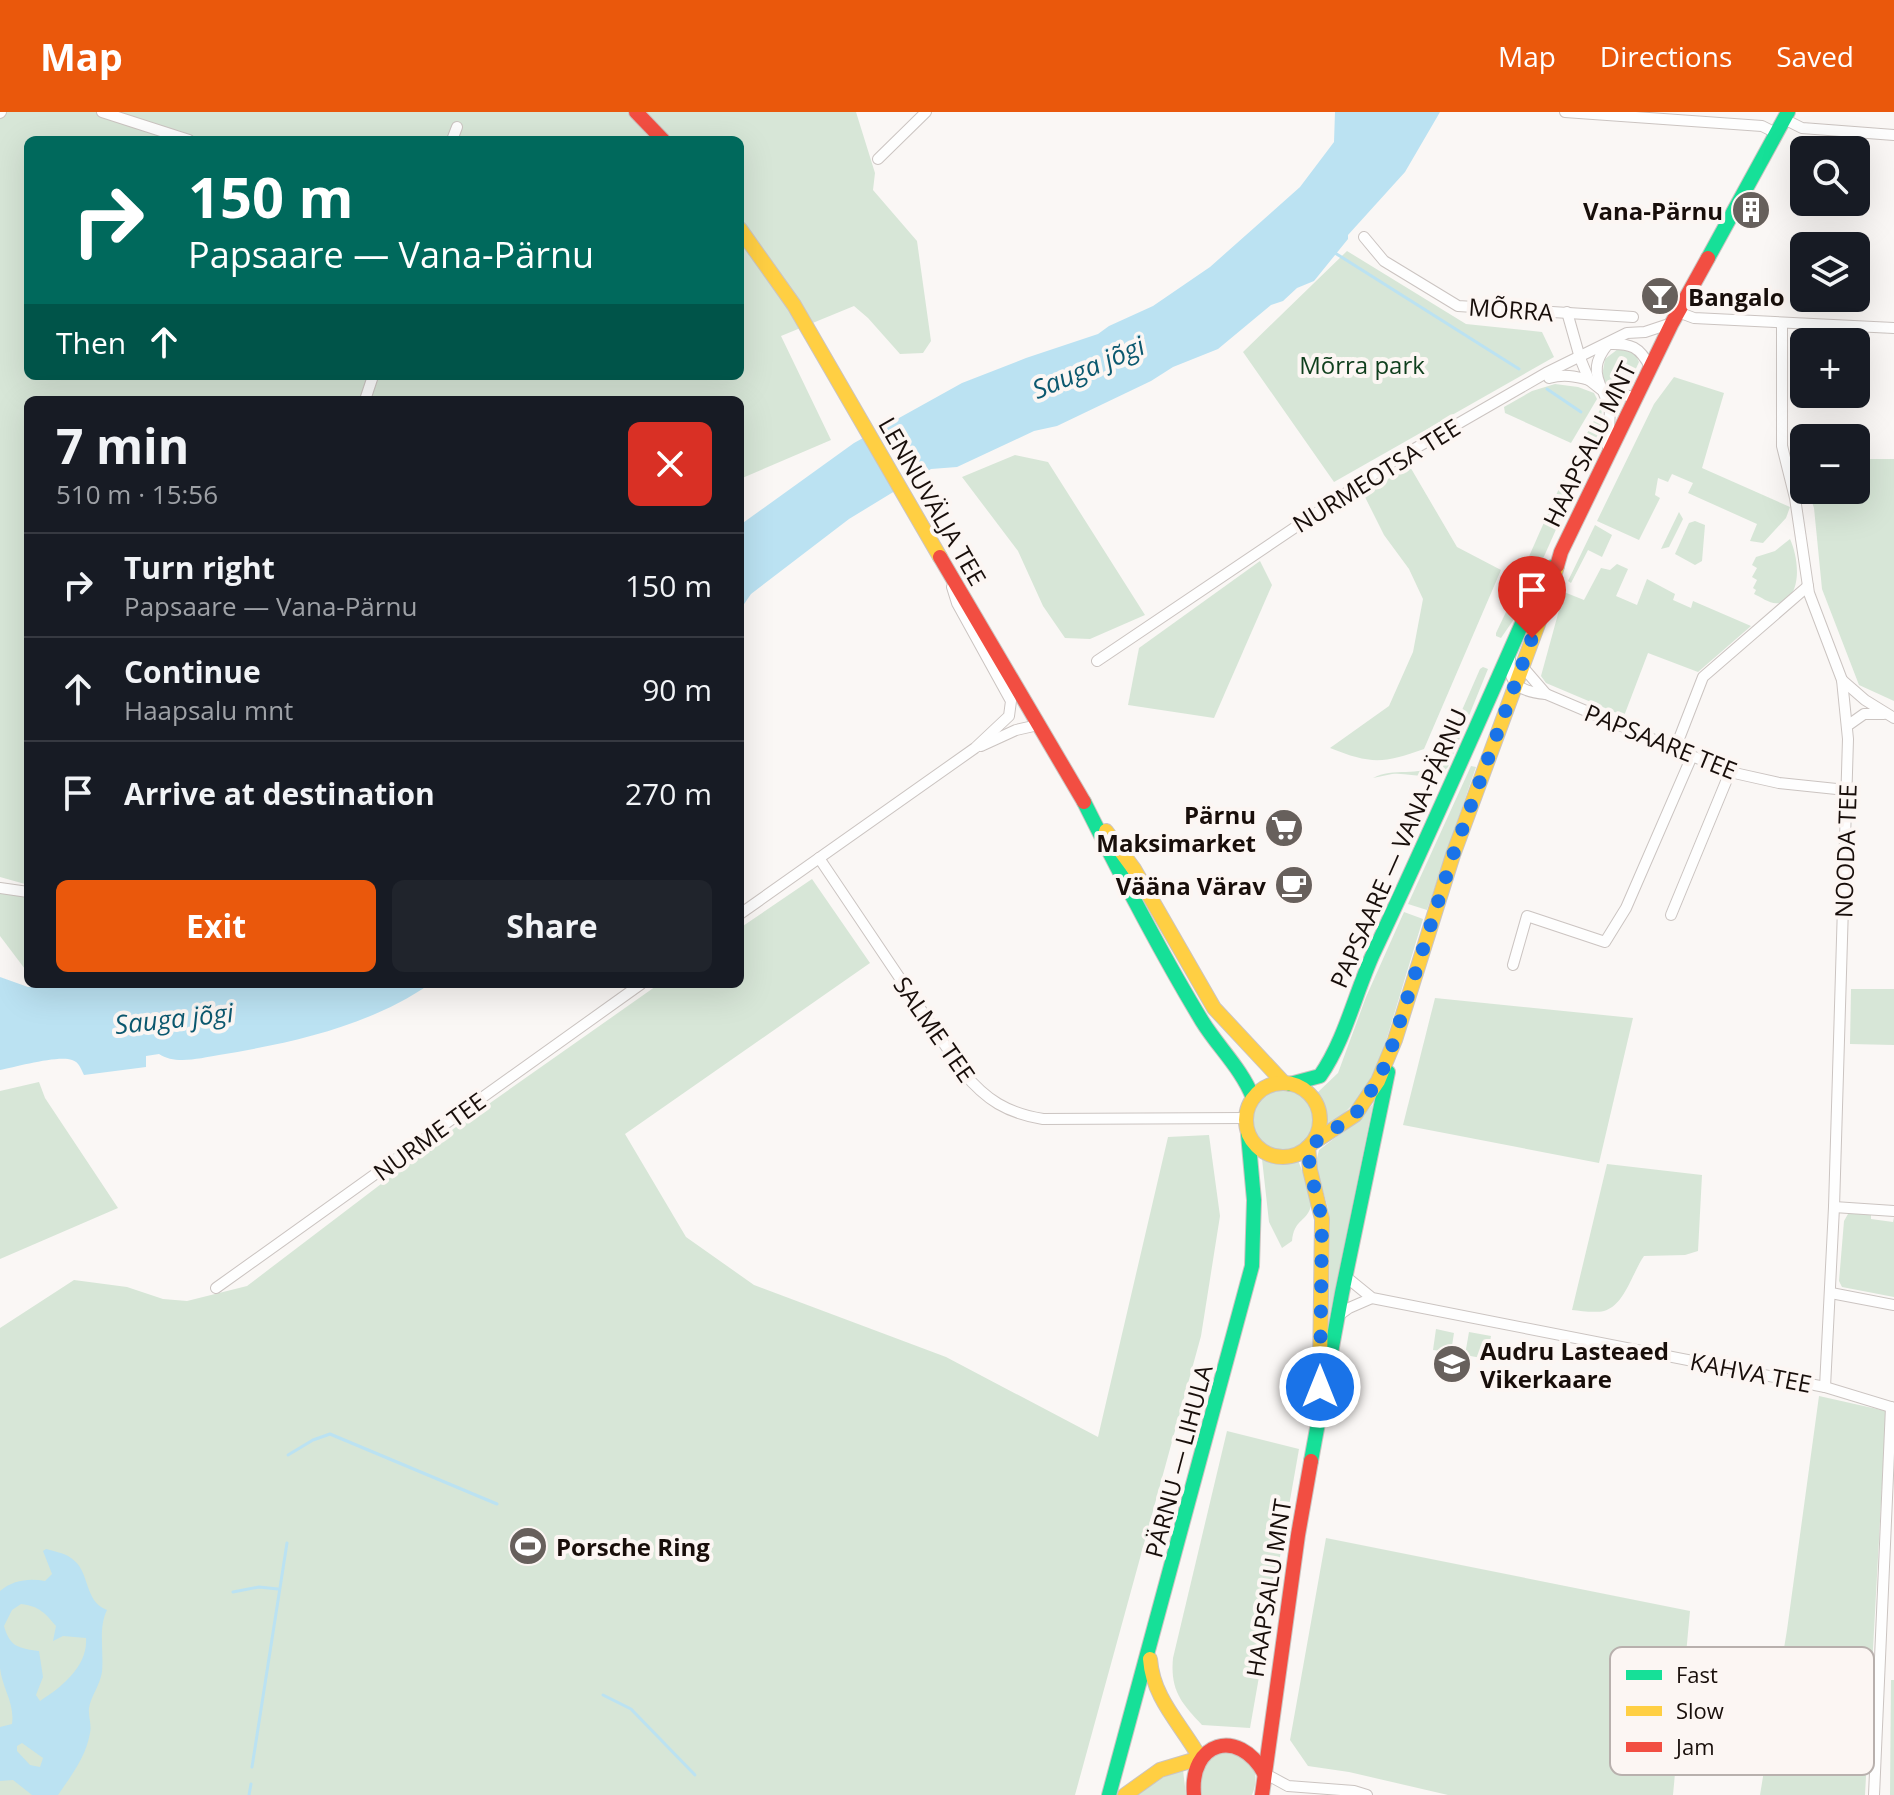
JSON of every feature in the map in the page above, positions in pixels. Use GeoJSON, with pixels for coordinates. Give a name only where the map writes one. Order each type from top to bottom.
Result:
{"type":"FeatureCollection","features":[{"type":"Feature","properties":{"kind":"main road"},"geometry":{"type":"LineString","coordinates":[[636,112],[659,136]]}},
{"type":"Feature","properties":{"kind":"main road","name":"HAAPSALU MNT"},"geometry":{"type":"LineString","coordinates":[[1395,1040],[1453,855],[1548,597],[1561,552],[1675,317],[1786,116]]}},
{"type":"Feature","properties":{"kind":"main road","name":"LENNUVÄLJA TEE"},"geometry":{"type":"LineString","coordinates":[[744,235],[794,305],[1082,798],[1169,965],[1203,1023],[1248,1085],[1253,1098]]}},
{"type":"Feature","properties":{"kind":"main road","name":"PAPSAARE — VANA-PÄRNU"},"geometry":{"type":"LineString","coordinates":[[1287,1083],[1320,1076],[1334,1056],[1359,985],[1529,608],[1561,552]]}},
{"type":"Feature","properties":{"kind":"main road","name":"LENNUVÄLJA TEE"},"geometry":{"type":"LineString","coordinates":[[1082,798],[1134,869],[1214,1008],[1287,1083]]}},
{"type":"Feature","properties":{"kind":"main road"},"geometry":{"type":"LineString","coordinates":[[1320,1411],[1322,1219],[1310,1170],[1310,1145],[1319,1128],[1317,1107],[1307,1092],[1287,1083],[1268,1086],[1253,1098],[1246,1118],[1248,1134],[1260,1149],[1273,1156],[1294,1155],[1310,1145],[1340,1126],[1362,1107],[1378,1081],[1395,1040]]}},
{"type":"Feature","properties":{"kind":"main road"},"geometry":{"type":"LineString","coordinates":[[1320,1411],[1395,1040]]}},
{"type":"Feature","properties":{"kind":"main road","name":"PÄRNU — LIHULA"},"geometry":{"type":"LineString","coordinates":[[1109,1795],[1252,1266],[1257,1215],[1248,1134]]}},
{"type":"Feature","properties":{"kind":"main road","name":"HAAPSALU MNT"},"geometry":{"type":"LineString","coordinates":[[1264,1773],[1298,1535],[1320,1411]]}},
{"type":"Feature","properties":{"kind":"main road"},"geometry":{"type":"LineString","coordinates":[[1151,1642],[1150,1667],[1154,1689],[1200,1758]]}},
{"type":"Feature","properties":{"kind":"main road"},"geometry":{"type":"LineString","coordinates":[[1194,1795],[1191,1779],[1200,1758],[1212,1748],[1236,1745],[1256,1757],[1264,1773],[1262,1795]]}},
{"type":"Feature","properties":{"kind":"main road"},"geometry":{"type":"LineString","coordinates":[[1125,1795],[1141,1779],[1156,1771],[1171,1764],[1200,1758]]}},
{"type":"Feature","properties":{"kind":"street"},"geometry":{"type":"LineString","coordinates":[[102,112],[177,136]]}},
{"type":"Feature","properties":{"kind":"street"},"geometry":{"type":"LineString","coordinates":[[878,159],[926,112]]}},
{"type":"Feature","properties":{"kind":"street"},"geometry":{"type":"LineString","coordinates":[[1565,112],[1694,116],[1762,126],[1776,133]]}},
{"type":"Feature","properties":{"kind":"street"},"geometry":{"type":"LineString","coordinates":[[1786,116],[1802,128],[1894,135]]}},
{"type":"Feature","properties":{"kind":"street"},"geometry":{"type":"LineString","coordinates":[[454,136],[457,127]]}},
{"type":"Feature","properties":{"kind":"street","name":"MÕRRA"},"geometry":{"type":"LineString","coordinates":[[1364,237],[1384,261],[1458,306],[1633,317]]}},
{"type":"Feature","properties":{"kind":"street"},"geometry":{"type":"LineString","coordinates":[[1567,312],[1589,380]]}},
{"type":"Feature","properties":{"kind":"street"},"geometry":{"type":"LineString","coordinates":[[1675,317],[1894,328]]}},
{"type":"Feature","properties":{"kind":"street","name":"NURMEOTSA TEE"},"geometry":{"type":"LineString","coordinates":[[1097,661],[1395,460],[1532,384],[1546,373],[1627,333],[1645,332],[1675,317]]}},
{"type":"Feature","properties":{"kind":"street","name":"NOODA TEE"},"geometry":{"type":"LineString","coordinates":[[1782,323],[1782,446],[1795,498],[1808,586],[1842,680],[1847,726],[1834,1207],[1825,1387]]}},
{"type":"Feature","properties":{"kind":"street"},"geometry":{"type":"LineString","coordinates":[[1608,450],[1610,409],[1596,377],[1597,358],[1608,344],[1627,343],[1642,350],[1650,367]]}},
{"type":"Feature","properties":{"kind":"street"},"geometry":{"type":"LineString","coordinates":[[1532,384],[1558,375],[1589,380],[1603,391],[1634,397]]}},
{"type":"Feature","properties":{"kind":"street"},"geometry":{"type":"LineString","coordinates":[[744,911],[975,748],[1009,716],[1011,701],[957,603],[946,569]]}},
{"type":"Feature","properties":{"kind":"street"},"geometry":{"type":"LineString","coordinates":[[1675,749],[1703,677],[1808,586]]}},
{"type":"Feature","properties":{"kind":"street"},"geometry":{"type":"LineString","coordinates":[[1511,649],[1508,670],[1515,682]]}},
{"type":"Feature","properties":{"kind":"street"},"geometry":{"type":"LineString","coordinates":[[1521,665],[1546,694]]}},
{"type":"Feature","properties":{"kind":"street"},"geometry":{"type":"LineString","coordinates":[[1842,680],[1890,716]]}},
{"type":"Feature","properties":{"kind":"street","name":"PAPSAARE TEE"},"geometry":{"type":"LineString","coordinates":[[1515,682],[1533,693],[1546,694],[1730,772],[1779,783],[1846,790]]}},
{"type":"Feature","properties":{"kind":"street"},"geometry":{"type":"LineString","coordinates":[[1847,726],[1864,714],[1890,716]]}},
{"type":"Feature","properties":{"kind":"street"},"geometry":{"type":"LineString","coordinates":[[1009,716],[1035,719]]}},
{"type":"Feature","properties":{"kind":"street"},"geometry":{"type":"LineString","coordinates":[[975,748],[1035,719]]}},
{"type":"Feature","properties":{"kind":"street"},"geometry":{"type":"LineString","coordinates":[[1513,965],[1527,916],[1605,942],[1626,908],[1692,756]]}},
{"type":"Feature","properties":{"kind":"street"},"geometry":{"type":"LineString","coordinates":[[1671,915],[1730,772]]}},
{"type":"Feature","properties":{"kind":"street","name":"SALME TEE"},"geometry":{"type":"LineString","coordinates":[[819,858],[963,1072],[982,1094],[999,1106],[1043,1119],[1246,1118]]}},
{"type":"Feature","properties":{"kind":"street"},"geometry":{"type":"LineString","coordinates":[[0,888],[24,891]]}},
{"type":"Feature","properties":{"kind":"street","name":"NURME TEE"},"geometry":{"type":"LineString","coordinates":[[216,1288],[635,988]]}},
{"type":"Feature","properties":{"kind":"street"},"geometry":{"type":"LineString","coordinates":[[1834,1207],[1894,1211]]}},
{"type":"Feature","properties":{"kind":"street","name":"KAHVA TEE"},"geometry":{"type":"LineString","coordinates":[[1345,1276],[1372,1298],[1825,1387],[1893,1407]]}},
{"type":"Feature","properties":{"kind":"street"},"geometry":{"type":"LineString","coordinates":[[1831,1293],[1894,1305]]}},
{"type":"Feature","properties":{"kind":"street"},"geometry":{"type":"LineString","coordinates":[[1338,1316],[1372,1298]]}},
{"type":"Feature","properties":{"kind":"street"},"geometry":{"type":"LineString","coordinates":[[1874,1795],[1893,1407]]}},
{"type":"Feature","properties":{"kind":"street"},"geometry":{"type":"LineString","coordinates":[[1264,1773],[1288,1786],[1354,1791],[1367,1795]]}},
{"type":"Feature","properties":{"kind":"green space"},"geometry":{"type":"Polygon","coordinates":[[[0,112],[856,112],[875,173],[873,190],[917,241],[931,341],[923,353],[900,354],[854,306],[781,336],[831,440],[744,477],[744,396],[24,396],[24,884],[0,877],[0,112]]]}},
{"type":"Feature","properties":{"kind":"green space","name":"Mõrra park"},"geometry":{"type":"Polygon","coordinates":[[[1347,251],[1466,324],[1542,332],[1554,357],[1334,482],[1243,352],[1347,251]]]}},
{"type":"Feature","properties":{"kind":"green space"},"geometry":{"type":"Polygon","coordinates":[[[1618,349],[1635,353],[1639,362],[1626,390],[1606,383],[1602,376],[1605,359],[1618,349]]]}},
{"type":"Feature","properties":{"kind":"green space"},"geometry":{"type":"Polygon","coordinates":[[[1674,377],[1724,393],[1702,468],[1790,507],[1786,518],[1763,543],[1750,541],[1757,524],[1688,493],[1693,483],[1672,474],[1668,482],[1658,478],[1655,495],[1660,498],[1639,540],[1597,521],[1654,404],[1674,377]]]}},
{"type":"Feature","properties":{"kind":"green space"},"geometry":{"type":"Polygon","coordinates":[[[1555,384],[1578,387],[1594,393],[1597,399],[1571,443],[1505,413],[1504,407],[1532,391],[1555,384]]]}},
{"type":"Feature","properties":{"kind":"green space"},"geometry":{"type":"Polygon","coordinates":[[[1602,406],[1600,435],[1589,459],[1573,459],[1602,406]]]}},
{"type":"Feature","properties":{"kind":"green space"},"geometry":{"type":"Polygon","coordinates":[[[1015,455],[1048,462],[1145,615],[1090,639],[1065,638],[1043,606],[1018,551],[962,477],[1015,455]]]}},
{"type":"Feature","properties":{"kind":"green space"},"geometry":{"type":"Polygon","coordinates":[[[1870,459],[1894,459],[1894,701],[1859,685],[1822,589],[1813,504],[1870,504],[1870,459]]]}},
{"type":"Feature","properties":{"kind":"green space"},"geometry":{"type":"Polygon","coordinates":[[[1409,465],[1457,547],[1501,570],[1424,749],[1387,759],[1367,759],[1330,748],[1389,706],[1413,652],[1423,599],[1409,569],[1384,535],[1364,495],[1409,465]]]}},
{"type":"Feature","properties":{"kind":"green space"},"geometry":{"type":"Polygon","coordinates":[[[1568,468],[1577,473],[1578,480],[1530,588],[1516,586],[1568,468]]]}},
{"type":"Feature","properties":{"kind":"green space"},"geometry":{"type":"Polygon","coordinates":[[[1679,512],[1683,519],[1669,547],[1661,549],[1679,512]]]}},
{"type":"Feature","properties":{"kind":"green space"},"geometry":{"type":"Polygon","coordinates":[[[1695,521],[1705,525],[1702,561],[1695,565],[1675,554],[1689,523],[1695,521]]]}},
{"type":"Feature","properties":{"kind":"green space"},"geometry":{"type":"Polygon","coordinates":[[[1595,525],[1612,535],[1602,557],[1588,550],[1571,583],[1568,581],[1595,525]]]}},
{"type":"Feature","properties":{"kind":"green space"},"geometry":{"type":"Polygon","coordinates":[[[1790,539],[1797,565],[1796,584],[1787,599],[1773,603],[1754,594],[1757,580],[1752,577],[1757,568],[1752,565],[1756,557],[1775,551],[1790,539]]]}},
{"type":"Feature","properties":{"kind":"green space"},"geometry":{"type":"Polygon","coordinates":[[[1260,561],[1272,585],[1214,718],[1128,705],[1139,648],[1260,561]]]}},
{"type":"Feature","properties":{"kind":"green space"},"geometry":{"type":"Polygon","coordinates":[[[1617,564],[1628,569],[1616,596],[1637,605],[1647,579],[1675,594],[1673,600],[1691,608],[1693,601],[1751,626],[1698,672],[1648,653],[1624,716],[1546,683],[1541,676],[1564,592],[1584,600],[1601,568],[1610,570],[1617,564]]]}},
{"type":"Feature","properties":{"kind":"green space"},"geometry":{"type":"Polygon","coordinates":[[[1515,593],[1525,595],[1521,609],[1501,638],[1496,633],[1515,593]]]}},
{"type":"Feature","properties":{"kind":"green space"},"geometry":{"type":"Polygon","coordinates":[[[1483,667],[1488,669],[1448,767],[1436,775],[1392,774],[1373,778],[1389,773],[1423,771],[1438,765],[1483,667]]]}},
{"type":"Feature","properties":{"kind":"green space"},"geometry":{"type":"Polygon","coordinates":[[[1471,766],[1476,767],[1427,910],[1408,904],[1471,766]]]}},
{"type":"Feature","properties":{"kind":"green space","name":"Porsche Ring"},"geometry":{"type":"Polygon","coordinates":[[[812,879],[870,963],[625,1134],[686,1237],[754,1285],[946,1357],[1098,1437],[1168,1137],[1209,1135],[1220,1216],[1201,1336],[1075,1795],[0,1795],[0,1328],[74,1280],[127,1287],[163,1299],[187,1301],[247,1286],[456,1127],[653,988],[744,988],[744,925],[812,879]]]}},
{"type":"Feature","properties":{"kind":"green space"},"geometry":{"type":"Polygon","coordinates":[[[0,893],[24,896],[24,968],[0,936],[0,893]]]}},
{"type":"Feature","properties":{"kind":"green space"},"geometry":{"type":"Polygon","coordinates":[[[1404,912],[1423,919],[1380,1061],[1358,1099],[1325,1129],[1326,1116],[1317,1093],[1338,1073],[1366,997],[1404,912]]]}},
{"type":"Feature","properties":{"kind":"green space"},"geometry":{"type":"Polygon","coordinates":[[[1851,989],[1894,989],[1894,1045],[1850,1044],[1851,989]]]}},
{"type":"Feature","properties":{"kind":"green space"},"geometry":{"type":"Polygon","coordinates":[[[1435,998],[1633,1018],[1599,1163],[1403,1125],[1435,998]]]}},
{"type":"Feature","properties":{"kind":"green space"},"geometry":{"type":"Polygon","coordinates":[[[39,1082],[45,1098],[118,1208],[0,1259],[0,1091],[39,1082]]]}},
{"type":"Feature","properties":{"kind":"green space"},"geometry":{"type":"Polygon","coordinates":[[[1283,1090],[1294,1092],[1304,1099],[1311,1109],[1311,1131],[1304,1141],[1294,1148],[1283,1150],[1272,1148],[1262,1141],[1255,1131],[1253,1120],[1255,1109],[1262,1099],[1272,1092],[1283,1090]]]}},
{"type":"Feature","properties":{"kind":"green space"},"geometry":{"type":"Polygon","coordinates":[[[1373,1104],[1329,1318],[1330,1226],[1316,1167],[1317,1158],[1319,1150],[1360,1119],[1373,1104]]]}},
{"type":"Feature","properties":{"kind":"green space"},"geometry":{"type":"Polygon","coordinates":[[[1262,1159],[1273,1162],[1298,1160],[1310,1190],[1310,1209],[1297,1225],[1292,1241],[1282,1248],[1269,1222],[1262,1159]]]}},
{"type":"Feature","properties":{"kind":"green space"},"geometry":{"type":"Polygon","coordinates":[[[1607,1164],[1702,1175],[1698,1251],[1685,1255],[1644,1256],[1623,1295],[1611,1308],[1596,1312],[1572,1310],[1607,1164]]]}},
{"type":"Feature","properties":{"kind":"green space"},"geometry":{"type":"Polygon","coordinates":[[[1848,1214],[1871,1214],[1871,1219],[1893,1222],[1894,1217],[1894,1297],[1842,1287],[1839,1281],[1844,1221],[1848,1214]]]}},
{"type":"Feature","properties":{"kind":"green space"},"geometry":{"type":"Polygon","coordinates":[[[1436,1329],[1454,1333],[1451,1352],[1433,1350],[1436,1329]]]}},
{"type":"Feature","properties":{"kind":"green space"},"geometry":{"type":"Polygon","coordinates":[[[1469,1332],[1491,1336],[1487,1359],[1465,1355],[1469,1332]]]}},
{"type":"Feature","properties":{"kind":"green space"},"geometry":{"type":"Polygon","coordinates":[[[1819,1396],[1886,1411],[1873,1647],[1784,1647],[1819,1396]]]}},
{"type":"Feature","properties":{"kind":"green space"},"geometry":{"type":"Polygon","coordinates":[[[1227,1431],[1299,1449],[1250,1728],[1202,1725],[1178,1695],[1173,1679],[1173,1658],[1227,1431]]]}},
{"type":"Feature","properties":{"kind":"green space"},"geometry":{"type":"Polygon","coordinates":[[[1326,1538],[1690,1611],[1687,1647],[1610,1647],[1610,1775],[1675,1775],[1673,1795],[1448,1795],[1349,1772],[1308,1766],[1290,1740],[1326,1538]]]}},
{"type":"Feature","properties":{"kind":"green space"},"geometry":{"type":"Polygon","coordinates":[[[1891,1680],[1894,1680],[1894,1795],[1890,1795],[1891,1680]]]}},
{"type":"Feature","properties":{"kind":"green space"},"geometry":{"type":"Polygon","coordinates":[[[1227,1751],[1242,1757],[1252,1766],[1256,1779],[1252,1795],[1202,1795],[1198,1775],[1208,1758],[1227,1751]]]}},
{"type":"Feature","properties":{"kind":"green space"},"geometry":{"type":"Polygon","coordinates":[[[1183,1770],[1186,1795],[1138,1795],[1161,1778],[1183,1770]]]}},
{"type":"Feature","properties":{"kind":"green space"},"geometry":{"type":"Polygon","coordinates":[[[1763,1775],[1866,1775],[1865,1795],[1760,1795],[1763,1775]]]}},
{"type":"Feature","properties":{"kind":"water","name":"Sauga jõgi"},"geometry":{"type":"Polygon","coordinates":[[[1335,112],[1440,112],[1405,172],[1348,235],[1314,281],[1271,305],[1218,349],[1173,367],[1151,381],[1057,426],[1034,431],[957,467],[931,469],[849,519],[751,594],[744,604],[744,522],[854,443],[962,383],[1098,334],[1153,306],[1210,267],[1300,187],[1334,142],[1335,112]]]}},
{"type":"Feature","properties":{"kind":"water","name":"Sauga jõgi"},"geometry":{"type":"Polygon","coordinates":[[[0,977],[24,988],[424,988],[356,1022],[247,1050],[180,1060],[159,1054],[146,1056],[146,1067],[84,1075],[76,1062],[66,1059],[0,1070],[0,977]]]}},
{"type":"Feature","properties":{"kind":"water"},"geometry":{"type":"Polygon","coordinates":[[[43,1551],[62,1553],[77,1564],[94,1600],[107,1610],[102,1632],[102,1672],[89,1708],[88,1742],[58,1795],[32,1795],[13,1780],[0,1781],[0,1727],[12,1724],[12,1716],[0,1668],[0,1591],[21,1581],[45,1581],[52,1574],[43,1551]],[[21,1604],[12,1610],[4,1626],[16,1645],[39,1651],[43,1677],[36,1695],[40,1701],[65,1682],[78,1667],[86,1648],[86,1638],[63,1636],[53,1641],[56,1626],[52,1621],[37,1608],[21,1604]],[[22,1743],[17,1746],[17,1751],[30,1765],[40,1767],[43,1758],[22,1743]]]}},
{"type":"Feature","properties":{"kind":"pier"},"geometry":{"type":"Polygon","coordinates":[[[884,423],[919,482],[896,494],[861,435],[884,423]]]}},
{"type":"Feature","properties":{"kind":"waterway"},"geometry":{"type":"LineString","coordinates":[[1335,253],[1519,369]]}},
{"type":"Feature","properties":{"kind":"waterway"},"geometry":{"type":"LineString","coordinates":[[1547,389],[1581,412]]}},
{"type":"Feature","properties":{"kind":"waterway"},"geometry":{"type":"LineString","coordinates":[[288,1455],[330,1434],[497,1504]]}},
{"type":"Feature","properties":{"kind":"waterway"},"geometry":{"type":"LineString","coordinates":[[252,1767],[287,1543]]}},
{"type":"Feature","properties":{"kind":"waterway"},"geometry":{"type":"LineString","coordinates":[[233,1592],[259,1587],[278,1589]]}},
{"type":"Feature","properties":{"kind":"waterway"},"geometry":{"type":"LineString","coordinates":[[603,1695],[631,1709],[695,1775]]}},
{"type":"Feature","properties":{"kind":"waterway"},"geometry":{"type":"LineString","coordinates":[[249,1795],[251,1784]]}},
{"type":"Feature","properties":{"kind":"traffic: fast"},"geometry":{"type":"LineString","coordinates":[[1708,258],[1788,112]]}},
{"type":"Feature","properties":{"kind":"traffic: fast"},"geometry":{"type":"LineString","coordinates":[[1290,1084],[1320,1076],[1329,1062],[1373,954],[1535,594],[1552,567]]}},
{"type":"Feature","properties":{"kind":"traffic: fast"},"geometry":{"type":"LineString","coordinates":[[1084,802],[1171,967],[1202,1021],[1243,1077],[1253,1098]]}},
{"type":"Feature","properties":{"kind":"traffic: fast"},"geometry":{"type":"LineString","coordinates":[[1311,1461],[1388,1072]]}},
{"type":"Feature","properties":{"kind":"traffic: fast"},"geometry":{"type":"LineString","coordinates":[[1109,1795],[1252,1266],[1254,1200],[1248,1134]]}},
{"type":"Feature","properties":{"kind":"traffic: slow"},"geometry":{"type":"LineString","coordinates":[[744,235],[794,305],[940,557]]}},
{"type":"Feature","properties":{"kind":"traffic: slow"},"geometry":{"type":"LineString","coordinates":[[1311,1144],[1355,1115],[1378,1081],[1395,1040],[1453,855],[1557,566]]}},
{"type":"Feature","properties":{"kind":"traffic: slow"},"geometry":{"type":"LineString","coordinates":[[1106,831],[1134,869],[1214,1008],[1284,1083]]}},
{"type":"Feature","properties":{"kind":"traffic: slow"},"geometry":{"type":"LineString","coordinates":[[1283,1083],[1304,1089],[1314,1099],[1320,1120],[1314,1141],[1304,1151],[1283,1157],[1262,1151],[1252,1141],[1246,1120],[1252,1099],[1262,1089],[1283,1083]]}},
{"type":"Feature","properties":{"kind":"traffic: slow"},"geometry":{"type":"LineString","coordinates":[[1308,1147],[1310,1170],[1322,1219],[1320,1372]]}},
{"type":"Feature","properties":{"kind":"traffic: slow"},"geometry":{"type":"LineString","coordinates":[[1125,1795],[1160,1770],[1200,1758],[1162,1699],[1150,1659]]}},
{"type":"Feature","properties":{"kind":"traffic: jam"},"geometry":{"type":"LineString","coordinates":[[636,112],[659,136]]}},
{"type":"Feature","properties":{"kind":"traffic: jam"},"geometry":{"type":"LineString","coordinates":[[1557,566],[1672,323],[1708,258]]}},
{"type":"Feature","properties":{"kind":"traffic: jam"},"geometry":{"type":"LineString","coordinates":[[940,557],[1084,802]]}},
{"type":"Feature","properties":{"kind":"traffic: jam"},"geometry":{"type":"LineString","coordinates":[[1262,1795],[1311,1461]]}},
{"type":"Feature","properties":{"kind":"traffic: jam"},"geometry":{"type":"LineString","coordinates":[[1194,1795],[1199,1763],[1217,1747],[1229,1746],[1241,1750],[1264,1773]]}},
{"type":"Feature","properties":{"kind":"place","name":"Vana-Pärnu"},"geometry":{"type":"Point","coordinates":[1751,210]}},
{"type":"Feature","properties":{"kind":"place","name":"Bangalo"},"geometry":{"type":"Point","coordinates":[1660,296]}},
{"type":"Feature","properties":{"kind":"place","name":"Pärnu Maksimarket"},"geometry":{"type":"Point","coordinates":[1284,828]}},
{"type":"Feature","properties":{"kind":"place","name":"Vääna Värav"},"geometry":{"type":"Point","coordinates":[1294,885]}},
{"type":"Feature","properties":{"kind":"place","name":"Audru Lasteaed Vikerkaare"},"geometry":{"type":"Point","coordinates":[1452,1364]}},
{"type":"Feature","properties":{"kind":"place","name":"Porsche Ring"},"geometry":{"type":"Point","coordinates":[528,1546]}},
{"type":"Feature","properties":{"kind":"route"},"geometry":{"type":"LineString","coordinates":[[1320,1387],[1322,1219],[1308,1161],[1308,1147],[1362,1107],[1387,1062],[1453,855],[1532,638]]}}]}
